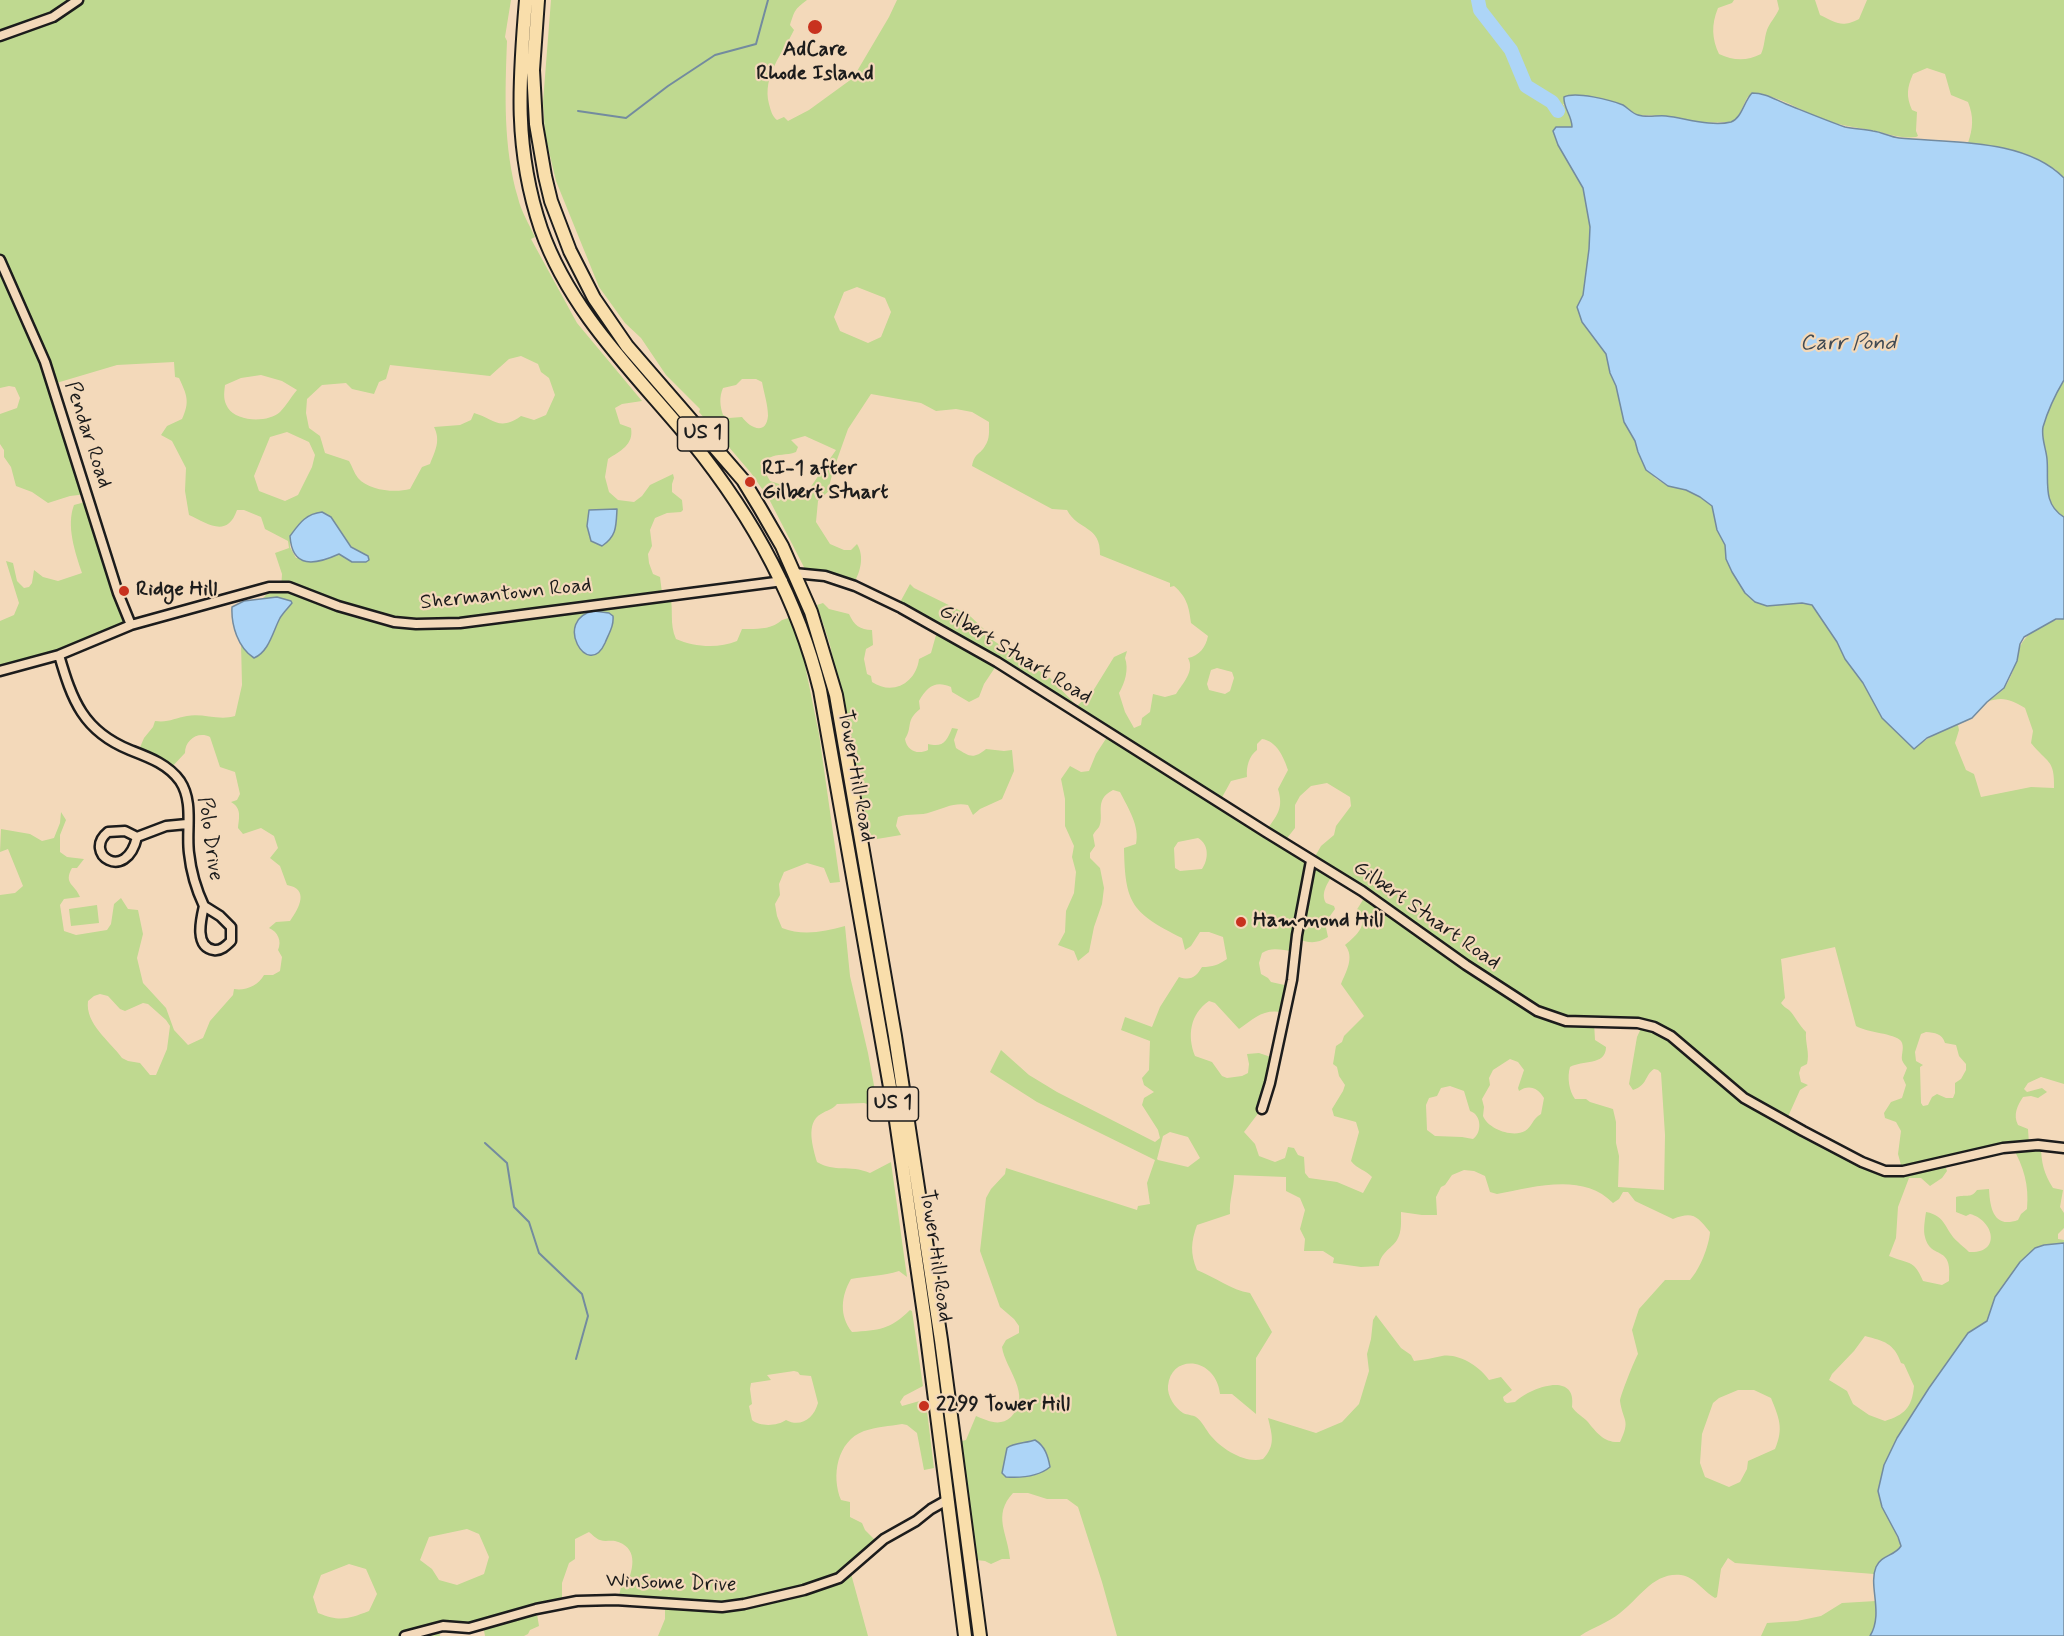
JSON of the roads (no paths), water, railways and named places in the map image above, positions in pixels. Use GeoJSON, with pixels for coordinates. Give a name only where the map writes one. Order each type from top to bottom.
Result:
{"type":"FeatureCollection","features":[{"type":"Feature","properties":{"kind":"highway","name":"Tower Hill Road"},"geometry":{"type":"LineString","coordinates":[[532,1],[536,124],[543,167],[552,201],[570,251],[598,304],[627,346],[743,480],[782,546],[811,612],[836,695],[895,1036],[941,1340],[980,1636]]}},
{"type":"Feature","properties":{"kind":"highway","name":"Tower Hill Road"},"geometry":{"type":"LineString","coordinates":[[532,1],[519,100],[522,153],[534,205],[552,254],[576,301],[591,323],[692,442],[741,507],[783,580],[811,655],[820,690],[897,1132],[925,1321],[965,1636]]}},
{"type":"Feature","properties":{"kind":"highway"},"geometry":{"type":"LineString","coordinates":[[865,949],[871,955],[904,1142],[917,1181]]}},
{"type":"Feature","properties":{"kind":"street"},"geometry":{"type":"LineString","coordinates":[[0,36],[53,17],[78,0]]}},
{"type":"Feature","properties":{"kind":"street","name":"Pendar Road"},"geometry":{"type":"LineString","coordinates":[[0,260],[45,362],[105,553],[131,625]]}},
{"type":"Feature","properties":{"kind":"street","name":"Gilbert Stuart Road"},"geometry":{"type":"LineString","coordinates":[[794,573],[840,580],[929,623],[997,662],[1362,891],[1474,971],[1537,1011],[1566,1021],[1638,1023],[1654,1027],[1671,1036],[1744,1098],[1811,1136],[1873,1167],[1885,1171],[1903,1171],[2003,1148],[2038,1145],[2064,1149]]}},
{"type":"Feature","properties":{"kind":"street","name":"Shermantown Road"},"geometry":{"type":"LineString","coordinates":[[0,671],[59,655],[131,625],[269,587],[289,586],[338,606],[394,622],[430,624],[460,623],[783,580]]}},
{"type":"Feature","properties":{"kind":"street","name":"Polo Drive"},"geometry":{"type":"LineString","coordinates":[[59,655],[73,698],[93,728],[112,741],[169,769],[182,783],[188,802],[187,824],[191,872],[204,906],[201,925],[202,941],[208,948],[214,950],[224,948],[231,941],[231,927],[220,916],[204,906]]}},
{"type":"Feature","properties":{"kind":"street"},"geometry":{"type":"LineString","coordinates":[[137,837],[130,856],[120,862],[110,861],[100,852],[102,839],[108,832],[124,831],[137,837],[166,826],[187,824]]}},
{"type":"Feature","properties":{"kind":"street"},"geometry":{"type":"LineString","coordinates":[[1262,1109],[1270,1083],[1292,980],[1297,935],[1311,861]]}},
{"type":"Feature","properties":{"kind":"street","name":"Winsome Drive"},"geometry":{"type":"LineString","coordinates":[[405,1636],[443,1626],[469,1628],[536,1608],[577,1601],[615,1600],[722,1607],[804,1590],[845,1575],[884,1539],[947,1500]]}},
{"type":"Feature","properties":{"kind":"water","name":"Carr Pond"},"geometry":{"type":"Polygon","coordinates":[[[1752,93],[1761,94],[1845,127],[1899,138],[1964,142],[2008,149],[2048,165],[2064,178],[2064,380],[2049,409],[2043,427],[2043,439],[2047,459],[2049,499],[2057,512],[2064,517],[2064,619],[2056,619],[2024,637],[2020,644],[2017,661],[2004,688],[1972,718],[1927,738],[1914,749],[1882,718],[1863,683],[1845,659],[1837,642],[1812,605],[1802,603],[1767,606],[1755,602],[1745,593],[1726,559],[1725,545],[1717,530],[1712,506],[1686,490],[1668,486],[1646,470],[1635,441],[1624,422],[1606,354],[1582,322],[1577,307],[1583,295],[1590,227],[1583,188],[1558,145],[1553,131],[1556,127],[1572,127],[1564,97],[1576,95],[1602,99],[1623,105],[1641,116],[1666,116],[1698,122],[1723,123],[1735,120],[1752,93]]]}},
{"type":"Feature","properties":{"kind":"water"},"geometry":{"type":"Polygon","coordinates":[[[617,509],[616,526],[611,538],[602,546],[591,541],[587,526],[589,510],[617,509]]]}},
{"type":"Feature","properties":{"kind":"water"},"geometry":{"type":"Polygon","coordinates":[[[322,512],[331,517],[351,547],[368,556],[369,560],[352,562],[339,554],[322,560],[306,562],[295,554],[290,536],[307,517],[322,512]]]}},
{"type":"Feature","properties":{"kind":"water"},"geometry":{"type":"Polygon","coordinates":[[[277,597],[292,603],[280,618],[267,646],[254,658],[248,654],[237,636],[232,607],[244,601],[277,597]]]}},
{"type":"Feature","properties":{"kind":"water"},"geometry":{"type":"Polygon","coordinates":[[[594,611],[609,613],[613,616],[613,620],[605,643],[598,653],[590,655],[583,652],[577,644],[575,635],[576,625],[582,616],[594,611]]]}},
{"type":"Feature","properties":{"kind":"water"},"geometry":{"type":"Polygon","coordinates":[[[2064,1243],[2064,1636],[1870,1636],[1876,1618],[1874,1574],[1876,1567],[1881,1560],[1901,1546],[1882,1507],[1878,1491],[1884,1465],[1897,1438],[1968,1333],[1987,1321],[1995,1297],[2020,1262],[2035,1248],[2064,1243]]]}},
{"type":"Feature","properties":{"kind":"water"},"geometry":{"type":"Polygon","coordinates":[[[1035,1440],[1046,1452],[1050,1467],[1029,1476],[1006,1477],[1002,1473],[1007,1448],[1035,1440]]]}},
{"type":"Feature","properties":{"kind":"waterway"},"geometry":{"type":"LineString","coordinates":[[578,111],[626,118],[668,86],[715,55],[756,44],[768,0]]}},
{"type":"Feature","properties":{"kind":"waterway"},"geometry":{"type":"LineString","coordinates":[[1478,0],[1480,10],[1511,50],[1526,86],[1552,102],[1558,111]]}},
{"type":"Feature","properties":{"kind":"waterway"},"geometry":{"type":"LineString","coordinates":[[485,1143],[507,1163],[514,1207],[529,1222],[539,1253],[582,1294],[588,1316],[576,1359]]}},
{"type":"Feature","properties":{"kind":"place","name":"AdCare Rhode Island"},"geometry":{"type":"Point","coordinates":[815,27]}},
{"type":"Feature","properties":{"kind":"place","name":"RI-1 after Gilbert Stuart"},"geometry":{"type":"Point","coordinates":[750,482]}},
{"type":"Feature","properties":{"kind":"place","name":"Ridge Hill"},"geometry":{"type":"Point","coordinates":[124,591]}},
{"type":"Feature","properties":{"kind":"place","name":"Hammond Hill"},"geometry":{"type":"Point","coordinates":[1241,922]}},
{"type":"Feature","properties":{"kind":"place","name":"2299 Tower Hill"},"geometry":{"type":"Point","coordinates":[924,1406]}}]}
